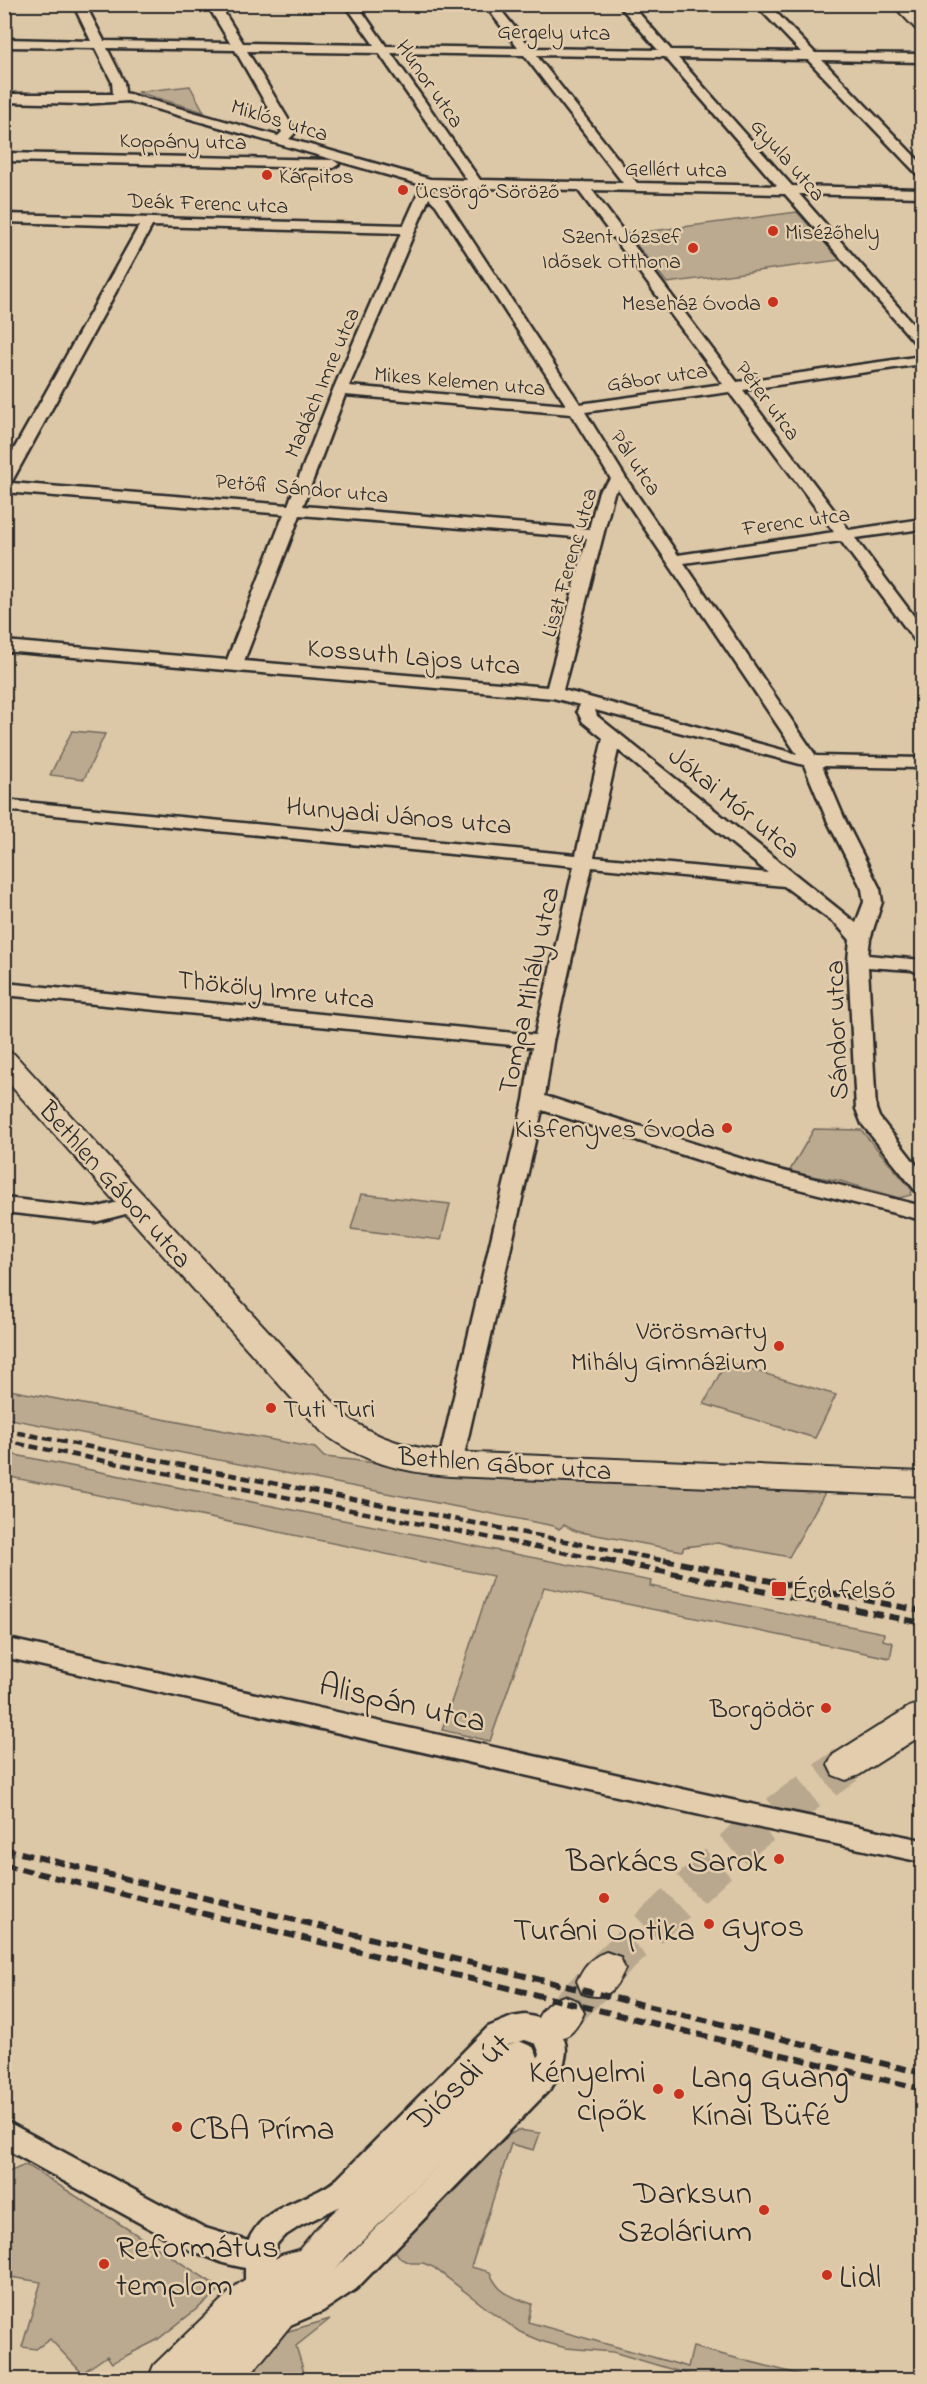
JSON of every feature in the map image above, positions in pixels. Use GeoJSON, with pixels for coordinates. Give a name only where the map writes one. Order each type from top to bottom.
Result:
{"type":"FeatureCollection","features":[{"type":"Feature","properties":{"kind":"street"},"geometry":{"type":"LineString","coordinates":[[4,98],[83,100],[119,96],[118,82],[79,4]]}},
{"type":"Feature","properties":{"kind":"street"},"geometry":{"type":"LineString","coordinates":[[213,4],[288,129],[289,133],[280,140]]}},
{"type":"Feature","properties":{"kind":"street","name":"Hunor utca"},"geometry":{"type":"LineString","coordinates":[[351,4],[477,185]]}},
{"type":"Feature","properties":{"kind":"street"},"geometry":{"type":"LineString","coordinates":[[490,4],[634,188]]}},
{"type":"Feature","properties":{"kind":"street","name":"Gyula utca"},"geometry":{"type":"LineString","coordinates":[[624,4],[922,342]]}},
{"type":"Feature","properties":{"kind":"street"},"geometry":{"type":"LineString","coordinates":[[761,4],[922,171]]}},
{"type":"Feature","properties":{"kind":"street"},"geometry":{"type":"LineString","coordinates":[[901,5],[922,25]]}},
{"type":"Feature","properties":{"kind":"street","name":"Gergely utca"},"geometry":{"type":"LineString","coordinates":[[4,43],[922,58]]}},
{"type":"Feature","properties":{"kind":"street","name":"Miklós utca"},"geometry":{"type":"LineString","coordinates":[[119,96],[280,140],[427,188]]}},
{"type":"Feature","properties":{"kind":"street","name":"Koppány utca"},"geometry":{"type":"LineString","coordinates":[[4,157],[361,165]]}},
{"type":"Feature","properties":{"kind":"street","name":"Gellért utca"},"geometry":{"type":"LineString","coordinates":[[427,188],[477,185],[922,193]]}},
{"type":"Feature","properties":{"kind":"street","name":"Péter utca"},"geometry":{"type":"LineString","coordinates":[[583,187],[922,638]]}},
{"type":"Feature","properties":{"kind":"street","name":"Madách Imre utca"},"geometry":{"type":"LineString","coordinates":[[232,667],[340,390],[427,188]]}},
{"type":"Feature","properties":{"kind":"street","name":"Pál utca"},"geometry":{"type":"LineString","coordinates":[[427,188],[435,195],[576,409],[619,480],[811,761]]}},
{"type":"Feature","properties":{"kind":"street","name":"Deák Ferenc utca"},"geometry":{"type":"LineString","coordinates":[[4,218],[410,229]]}},
{"type":"Feature","properties":{"kind":"street"},"geometry":{"type":"LineString","coordinates":[[4,482],[148,222]]}},
{"type":"Feature","properties":{"kind":"street","name":"Gábor utca"},"geometry":{"type":"LineString","coordinates":[[576,409],[922,360]]}},
{"type":"Feature","properties":{"kind":"street","name":"Mikes Kelemen utca"},"geometry":{"type":"LineString","coordinates":[[340,390],[559,410],[576,409]]}},
{"type":"Feature","properties":{"kind":"street","name":"Liszt Ferenc utca"},"geometry":{"type":"LineString","coordinates":[[554,693],[607,491],[619,480]]}},
{"type":"Feature","properties":{"kind":"street","name":"Petőfi Sándor utca"},"geometry":{"type":"LineString","coordinates":[[4,487],[596,534]]}},
{"type":"Feature","properties":{"kind":"street","name":"Ferenc utca"},"geometry":{"type":"LineString","coordinates":[[675,560],[922,524]]}},
{"type":"Feature","properties":{"kind":"street","name":"Kossuth Lajos utca"},"geometry":{"type":"LineString","coordinates":[[4,646],[554,693],[590,701],[780,755],[811,761],[922,764]]}},
{"type":"Feature","properties":{"kind":"street","name":"Jókai Mór utca"},"geometry":{"type":"LineString","coordinates":[[590,701],[586,711],[589,718],[789,881],[844,921],[860,939]]}},
{"type":"Feature","properties":{"kind":"street","name":"Tompa Mihály utca"},"geometry":{"type":"LineString","coordinates":[[450,1464],[534,1100],[543,1042],[612,738]]}},
{"type":"Feature","properties":{"kind":"street","name":"Sándor utca"},"geometry":{"type":"LineString","coordinates":[[811,761],[836,820],[871,889],[873,902],[860,939],[858,960],[866,1109],[869,1119],[922,1185]]}},
{"type":"Feature","properties":{"kind":"street","name":"Hunyadi János utca"},"geometry":{"type":"LineString","coordinates":[[4,805],[789,881]]}},
{"type":"Feature","properties":{"kind":"street"},"geometry":{"type":"LineString","coordinates":[[858,960],[918,965],[922,969]]}},
{"type":"Feature","properties":{"kind":"street","name":"Thököly Imre utca"},"geometry":{"type":"LineString","coordinates":[[4,989],[543,1042]]}},
{"type":"Feature","properties":{"kind":"street","name":"Bethlen Gábor utca"},"geometry":{"type":"LineString","coordinates":[[4,1060],[334,1424],[364,1446],[391,1456],[450,1464],[922,1484]]}},
{"type":"Feature","properties":{"kind":"street"},"geometry":{"type":"LineString","coordinates":[[534,1100],[762,1173],[922,1208]]}},
{"type":"Feature","properties":{"kind":"street"},"geometry":{"type":"LineString","coordinates":[[4,1205],[95,1215],[134,1205]]}},
{"type":"Feature","properties":{"kind":"street","name":"Alispán utca"},"geometry":{"type":"LineString","coordinates":[[4,1647],[922,1851]]}},
{"type":"Feature","properties":{"kind":"street"},"geometry":{"type":"LineString","coordinates":[[846,1764],[922,1717]]}},
{"type":"Feature","properties":{"kind":"street","name":"Diósdi út"},"geometry":{"type":"LineString","coordinates":[[222,2379],[259,2310],[259,2287],[262,2274],[260,2257],[264,2237],[278,2223],[338,2194],[356,2180],[498,2036],[507,2030],[526,2026],[545,2035],[551,2041],[555,2058],[550,2069],[346,2279],[313,2301],[259,2310]]}},
{"type":"Feature","properties":{"kind":"street","name":"Diósdi út"},"geometry":{"type":"LineString","coordinates":[[169,2379],[259,2310],[519,2059]]}},
{"type":"Feature","properties":{"kind":"street"},"geometry":{"type":"LineString","coordinates":[[5,2133],[175,2228],[223,2249],[260,2257]]}},
{"type":"Feature","properties":{"kind":"shaded area"},"geometry":{"type":"Polygon","coordinates":[[[190,86],[204,112],[137,92],[190,86]]]}},
{"type":"Feature","properties":{"kind":"shaded area"},"geometry":{"type":"Polygon","coordinates":[[[797,212],[840,260],[667,283],[628,234],[797,212]]]}},
{"type":"Feature","properties":{"kind":"shaded area"},"geometry":{"type":"Polygon","coordinates":[[[72,731],[105,734],[84,779],[50,775],[72,731]]]}},
{"type":"Feature","properties":{"kind":"shaded area"},"geometry":{"type":"Polygon","coordinates":[[[814,1129],[861,1130],[912,1190],[911,1195],[899,1198],[840,1181],[789,1172],[814,1129]]]}},
{"type":"Feature","properties":{"kind":"shaded area"},"geometry":{"type":"Polygon","coordinates":[[[361,1194],[450,1204],[441,1240],[351,1229],[361,1194]]]}},
{"type":"Feature","properties":{"kind":"shaded area"},"geometry":{"type":"Polygon","coordinates":[[[726,1362],[836,1395],[815,1438],[704,1404],[726,1362]]]}},
{"type":"Feature","properties":{"kind":"shaded area"},"geometry":{"type":"Polygon","coordinates":[[[4,1389],[315,1448],[324,1457],[441,1472],[827,1489],[789,1557],[717,1543],[684,1547],[682,1551],[575,1531],[564,1525],[559,1529],[554,1526],[5,1418],[4,1389]]]}},
{"type":"Feature","properties":{"kind":"shaded area"},"geometry":{"type":"Polygon","coordinates":[[[5,1453],[651,1581],[650,1586],[884,1633],[883,1640],[893,1643],[890,1658],[544,1587],[490,1741],[442,1730],[493,1576],[5,1476],[5,1453]]]}},
{"type":"Feature","properties":{"kind":"shaded area"},"geometry":{"type":"Polygon","coordinates":[[[518,2130],[540,2133],[534,2150],[511,2144],[471,2267],[490,2272],[501,2290],[532,2304],[528,2322],[688,2367],[693,2347],[817,2379],[697,2377],[613,2352],[566,2348],[544,2342],[520,2332],[433,2267],[401,2259],[395,2251],[509,2135],[518,2130]]]}},
{"type":"Feature","properties":{"kind":"shaded area"},"geometry":{"type":"Polygon","coordinates":[[[25,2165],[222,2289],[157,2340],[112,2363],[107,2356],[82,2373],[50,2339],[36,2349],[22,2347],[41,2282],[5,2276],[4,2174],[25,2165]]]}},
{"type":"Feature","properties":{"kind":"shaded area"},"geometry":{"type":"Polygon","coordinates":[[[330,2319],[296,2346],[306,2379],[272,2378],[255,2367],[282,2333],[330,2319]]]}},
{"type":"Feature","properties":{"kind":"tunnel"},"geometry":{"type":"LineString","coordinates":[[606,1969],[746,1837],[846,1765]]}},
{"type":"Feature","properties":{"kind":"tunnel"},"geometry":{"type":"LineString","coordinates":[[564,2013],[596,1981]]}},
{"type":"Feature","properties":{"kind":"railway"},"geometry":{"type":"LineString","coordinates":[[4,1430],[671,1562]]}},
{"type":"Feature","properties":{"kind":"railway"},"geometry":{"type":"LineString","coordinates":[[4,1441],[612,1562]]}},
{"type":"Feature","properties":{"kind":"railway"},"geometry":{"type":"LineString","coordinates":[[605,1560],[922,1623]]}},
{"type":"Feature","properties":{"kind":"railway"},"geometry":{"type":"LineString","coordinates":[[664,1560],[922,1611]]}},
{"type":"Feature","properties":{"kind":"railway"},"geometry":{"type":"LineString","coordinates":[[4,1849],[922,2073]]}},
{"type":"Feature","properties":{"kind":"railway"},"geometry":{"type":"LineString","coordinates":[[4,1865],[922,2089]]}},
{"type":"Feature","properties":{"kind":"place","name":"Kárpitos"},"geometry":{"type":"Point","coordinates":[267,175]}},
{"type":"Feature","properties":{"kind":"place","name":"Ücsörgő Söröző"},"geometry":{"type":"Point","coordinates":[403,190]}},
{"type":"Feature","properties":{"kind":"place","name":"Misézőhely"},"geometry":{"type":"Point","coordinates":[773,231]}},
{"type":"Feature","properties":{"kind":"place","name":"Szent József Idősek Otthona"},"geometry":{"type":"Point","coordinates":[693,248]}},
{"type":"Feature","properties":{"kind":"place","name":"Meseház Óvoda"},"geometry":{"type":"Point","coordinates":[773,302]}},
{"type":"Feature","properties":{"kind":"place","name":"Kisfenyves Óvoda"},"geometry":{"type":"Point","coordinates":[727,1128]}},
{"type":"Feature","properties":{"kind":"place","name":"Vörösmarty Mihály Gimnázium"},"geometry":{"type":"Point","coordinates":[779,1346]}},
{"type":"Feature","properties":{"kind":"place","name":"Tuti Turi"},"geometry":{"type":"Point","coordinates":[271,1408]}},
{"type":"Feature","properties":{"kind":"place","name":"Érd felső"},"geometry":{"type":"Point","coordinates":[779,1589]}},
{"type":"Feature","properties":{"kind":"place","name":"Borgödör"},"geometry":{"type":"Point","coordinates":[826,1708]}},
{"type":"Feature","properties":{"kind":"place","name":"Barkács Sarok"},"geometry":{"type":"Point","coordinates":[779,1859]}},
{"type":"Feature","properties":{"kind":"place","name":"Turáni Optika"},"geometry":{"type":"Point","coordinates":[604,1898]}},
{"type":"Feature","properties":{"kind":"place","name":"Gyros"},"geometry":{"type":"Point","coordinates":[709,1924]}},
{"type":"Feature","properties":{"kind":"place","name":"Kényelmi cipők"},"geometry":{"type":"Point","coordinates":[658,2089]}},
{"type":"Feature","properties":{"kind":"place","name":"Lang Guang Kínai Büfé"},"geometry":{"type":"Point","coordinates":[679,2094]}},
{"type":"Feature","properties":{"kind":"place","name":"CBA Príma"},"geometry":{"type":"Point","coordinates":[177,2127]}},
{"type":"Feature","properties":{"kind":"place","name":"Darksun Szolárium"},"geometry":{"type":"Point","coordinates":[764,2210]}},
{"type":"Feature","properties":{"kind":"place","name":"Református templom"},"geometry":{"type":"Point","coordinates":[104,2264]}},
{"type":"Feature","properties":{"kind":"place","name":"Lidl"},"geometry":{"type":"Point","coordinates":[827,2275]}}]}
